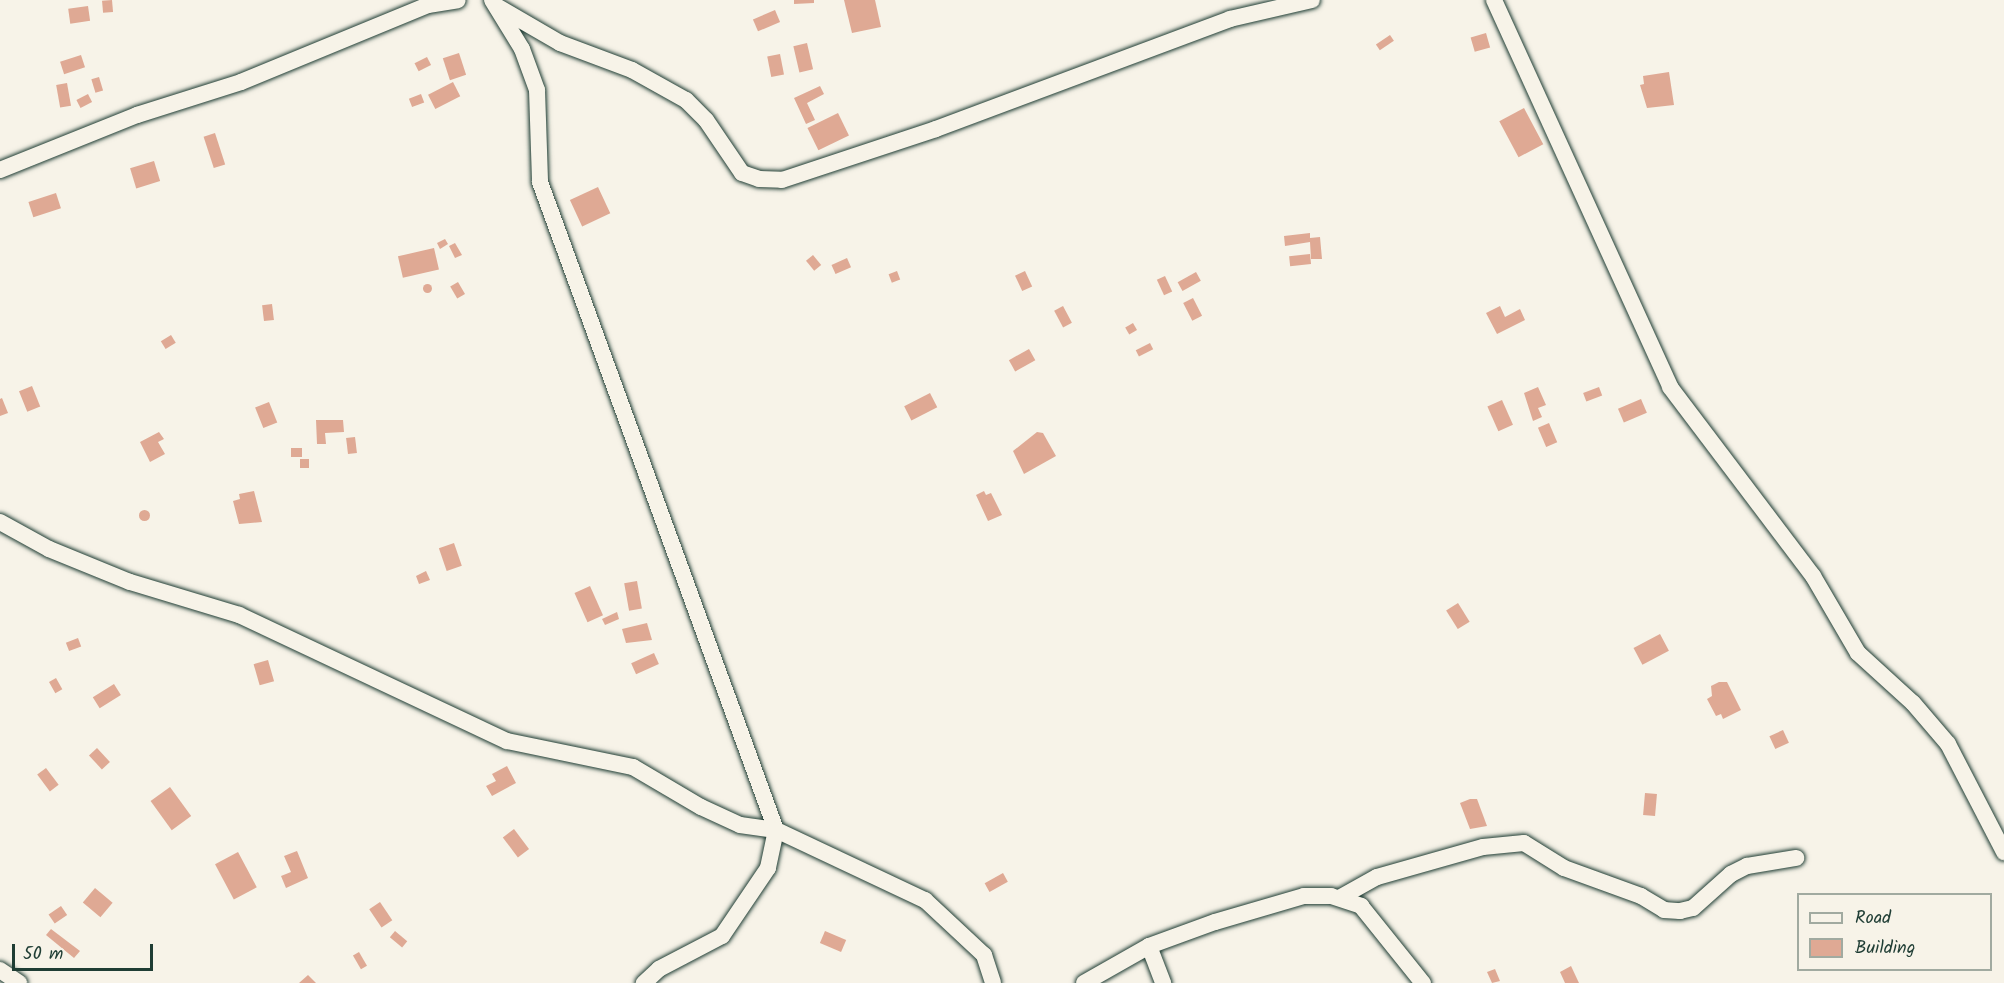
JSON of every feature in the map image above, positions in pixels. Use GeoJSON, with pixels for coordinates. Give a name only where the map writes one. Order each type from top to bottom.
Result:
{"type":"FeatureCollection","features":[{"type":"Feature","properties":{"kind":"street"},"geometry":{"type":"LineString","coordinates":[[0,170],[137,115],[241,82],[428,5],[458,0]]}},
{"type":"Feature","properties":{"kind":"street"},"geometry":{"type":"LineString","coordinates":[[495,3],[560,44],[632,70],[686,100],[706,120],[742,173],[759,179],[782,180],[936,129],[1230,19],[1312,0]]}},
{"type":"Feature","properties":{"kind":"street"},"geometry":{"type":"LineString","coordinates":[[1494,0],[1670,387],[1813,576],[1858,653],[1914,702],[1948,744],[2004,852]]}},
{"type":"Feature","properties":{"kind":"street"},"geometry":{"type":"LineString","coordinates":[[495,3],[522,50],[537,90],[540,182],[776,830],[768,868],[722,936],[659,969],[644,983]]}},
{"type":"Feature","properties":{"kind":"street"},"geometry":{"type":"LineString","coordinates":[[0,522],[49,549],[130,582],[239,615],[507,741],[633,767],[740,825],[776,830],[925,900],[984,955],[993,983]]}},
{"type":"Feature","properties":{"kind":"street"},"geometry":{"type":"LineString","coordinates":[[1341,897],[1377,877],[1483,847],[1524,843],[1564,868],[1641,896],[1664,910],[1680,911],[1693,908],[1731,874],[1747,866],[1796,858]]}},
{"type":"Feature","properties":{"kind":"street"},"geometry":{"type":"LineString","coordinates":[[1084,983],[1149,946],[1215,922],[1304,896],[1341,897],[1361,906],[1377,920],[1423,983]]}},
{"type":"Feature","properties":{"kind":"street"},"geometry":{"type":"LineString","coordinates":[[1149,946],[1163,983]]}},
{"type":"Feature","properties":{"kind":"street"},"geometry":{"type":"LineString","coordinates":[[0,970],[19,983]]}},
{"type":"Feature","properties":{"kind":"building"},"geometry":{"type":"Polygon","coordinates":[[[112,0],[113,12],[103,13],[102,1],[112,0]]]}},
{"type":"Feature","properties":{"kind":"building"},"geometry":{"type":"Polygon","coordinates":[[[794,0],[814,0],[814,3],[794,4],[794,0]]]}},
{"type":"Feature","properties":{"kind":"building"},"geometry":{"type":"Polygon","coordinates":[[[844,0],[875,0],[881,27],[852,33],[844,0]]]}},
{"type":"Feature","properties":{"kind":"building"},"geometry":{"type":"Polygon","coordinates":[[[88,6],[90,21],[70,24],[68,9],[88,6]]]}},
{"type":"Feature","properties":{"kind":"building"},"geometry":{"type":"Polygon","coordinates":[[[775,10],[780,22],[758,31],[753,19],[775,10]]]}},
{"type":"Feature","properties":{"kind":"building"},"geometry":{"type":"Polygon","coordinates":[[[1486,33],[1490,47],[1475,52],[1471,37],[1486,33]]]}},
{"type":"Feature","properties":{"kind":"building"},"geometry":{"type":"Polygon","coordinates":[[[1390,35],[1394,41],[1380,50],[1376,45],[1390,35]]]}},
{"type":"Feature","properties":{"kind":"building"},"geometry":{"type":"Polygon","coordinates":[[[807,43],[813,69],[799,72],[793,46],[807,43]]]}},
{"type":"Feature","properties":{"kind":"building"},"geometry":{"type":"Polygon","coordinates":[[[459,53],[466,75],[450,80],[443,58],[459,53]]]}},
{"type":"Feature","properties":{"kind":"building"},"geometry":{"type":"Polygon","coordinates":[[[780,54],[784,75],[771,77],[767,56],[780,54]]]}},
{"type":"Feature","properties":{"kind":"building"},"geometry":{"type":"Polygon","coordinates":[[[81,55],[85,67],[64,74],[60,62],[81,55]]]}},
{"type":"Feature","properties":{"kind":"building"},"geometry":{"type":"Polygon","coordinates":[[[427,57],[431,65],[419,71],[415,63],[427,57]]]}},
{"type":"Feature","properties":{"kind":"building"},"geometry":{"type":"Polygon","coordinates":[[[1669,72],[1674,105],[1647,108],[1640,85],[1644,84],[1643,76],[1669,72]]]}},
{"type":"Feature","properties":{"kind":"building"},"geometry":{"type":"Polygon","coordinates":[[[99,77],[103,90],[95,93],[91,79],[99,77]]]}},
{"type":"Feature","properties":{"kind":"building"},"geometry":{"type":"Polygon","coordinates":[[[453,82],[460,96],[435,109],[428,95],[453,82]]]}},
{"type":"Feature","properties":{"kind":"building"},"geometry":{"type":"Polygon","coordinates":[[[67,83],[71,106],[60,108],[56,85],[67,83]]]}},
{"type":"Feature","properties":{"kind":"building"},"geometry":{"type":"Polygon","coordinates":[[[820,86],[824,94],[807,103],[815,120],[806,124],[794,98],[820,86]]]}},
{"type":"Feature","properties":{"kind":"building"},"geometry":{"type":"Polygon","coordinates":[[[88,94],[92,102],[81,108],[76,100],[88,94]]]}},
{"type":"Feature","properties":{"kind":"building"},"geometry":{"type":"Polygon","coordinates":[[[421,94],[424,102],[412,107],[409,99],[421,94]]]}},
{"type":"Feature","properties":{"kind":"building"},"geometry":{"type":"Polygon","coordinates":[[[1524,108],[1543,144],[1519,157],[1499,121],[1524,108]]]}},
{"type":"Feature","properties":{"kind":"building"},"geometry":{"type":"Polygon","coordinates":[[[838,113],[849,135],[818,150],[807,128],[838,113]]]}},
{"type":"Feature","properties":{"kind":"building"},"geometry":{"type":"Polygon","coordinates":[[[215,133],[225,164],[214,168],[204,137],[215,133]]]}},
{"type":"Feature","properties":{"kind":"building"},"geometry":{"type":"Polygon","coordinates":[[[154,161],[160,181],[136,188],[130,168],[154,161]]]}},
{"type":"Feature","properties":{"kind":"building"},"geometry":{"type":"Polygon","coordinates":[[[598,187],[610,213],[582,226],[570,200],[598,187]]]}},
{"type":"Feature","properties":{"kind":"building"},"geometry":{"type":"Polygon","coordinates":[[[56,193],[61,208],[33,217],[28,202],[56,193]]]}},
{"type":"Feature","properties":{"kind":"building"},"geometry":{"type":"Polygon","coordinates":[[[1310,233],[1310,238],[1320,237],[1322,259],[1311,259],[1310,242],[1285,246],[1284,236],[1310,233]]]}},
{"type":"Feature","properties":{"kind":"building"},"geometry":{"type":"Polygon","coordinates":[[[445,239],[448,244],[440,249],[437,243],[445,239]]]}},
{"type":"Feature","properties":{"kind":"building"},"geometry":{"type":"Polygon","coordinates":[[[455,243],[462,255],[455,258],[449,246],[455,243]]]}},
{"type":"Feature","properties":{"kind":"building"},"geometry":{"type":"Polygon","coordinates":[[[434,248],[439,269],[403,278],[398,256],[434,248]]]}},
{"type":"Feature","properties":{"kind":"building"},"geometry":{"type":"Polygon","coordinates":[[[1310,254],[1311,264],[1290,266],[1289,256],[1310,254]]]}},
{"type":"Feature","properties":{"kind":"building"},"geometry":{"type":"Polygon","coordinates":[[[813,255],[821,265],[814,271],[806,261],[813,255]]]}},
{"type":"Feature","properties":{"kind":"building"},"geometry":{"type":"Polygon","coordinates":[[[847,258],[851,267],[836,274],[831,265],[847,258]]]}},
{"type":"Feature","properties":{"kind":"building"},"geometry":{"type":"Polygon","coordinates":[[[897,271],[900,279],[892,283],[889,274],[897,271]]]}},
{"type":"Feature","properties":{"kind":"building"},"geometry":{"type":"Polygon","coordinates":[[[1025,271],[1032,286],[1022,291],[1015,276],[1025,271]]]}},
{"type":"Feature","properties":{"kind":"building"},"geometry":{"type":"Polygon","coordinates":[[[1196,272],[1201,281],[1182,291],[1178,282],[1196,272]]]}},
{"type":"Feature","properties":{"kind":"building"},"geometry":{"type":"Polygon","coordinates":[[[1165,276],[1172,291],[1164,295],[1157,280],[1165,276]]]}},
{"type":"Feature","properties":{"kind":"building"},"geometry":{"type":"Polygon","coordinates":[[[458,282],[465,294],[457,299],[450,286],[458,282]]]}},
{"type":"Feature","properties":{"kind":"building"},"geometry":{"type":"Polygon","coordinates":[[[427,283],[432,288],[427,293],[422,288],[427,283]]]}},
{"type":"Feature","properties":{"kind":"building"},"geometry":{"type":"Polygon","coordinates":[[[1193,298],[1202,316],[1192,321],[1183,303],[1193,298]]]}},
{"type":"Feature","properties":{"kind":"building"},"geometry":{"type":"Polygon","coordinates":[[[272,304],[274,320],[264,321],[262,305],[272,304]]]}},
{"type":"Feature","properties":{"kind":"building"},"geometry":{"type":"Polygon","coordinates":[[[1063,306],[1072,323],[1063,327],[1054,311],[1063,306]]]}},
{"type":"Feature","properties":{"kind":"building"},"geometry":{"type":"Polygon","coordinates":[[[1500,306],[1505,317],[1520,309],[1525,320],[1497,334],[1486,313],[1500,306]]]}},
{"type":"Feature","properties":{"kind":"building"},"geometry":{"type":"Polygon","coordinates":[[[1133,323],[1137,330],[1129,334],[1125,328],[1133,323]]]}},
{"type":"Feature","properties":{"kind":"building"},"geometry":{"type":"Polygon","coordinates":[[[171,335],[176,343],[166,349],[161,341],[171,335]]]}},
{"type":"Feature","properties":{"kind":"building"},"geometry":{"type":"Polygon","coordinates":[[[1150,343],[1153,349],[1139,357],[1136,350],[1150,343]]]}},
{"type":"Feature","properties":{"kind":"building"},"geometry":{"type":"Polygon","coordinates":[[[1029,349],[1035,360],[1015,372],[1009,360],[1029,349]]]}},
{"type":"Feature","properties":{"kind":"building"},"geometry":{"type":"Polygon","coordinates":[[[32,386],[40,406],[27,412],[19,391],[32,386]]]}},
{"type":"Feature","properties":{"kind":"building"},"geometry":{"type":"Polygon","coordinates":[[[1538,387],[1546,405],[1538,408],[1542,417],[1533,421],[1524,393],[1538,387]]]}},
{"type":"Feature","properties":{"kind":"building"},"geometry":{"type":"Polygon","coordinates":[[[1599,387],[1602,395],[1586,401],[1583,393],[1599,387]]]}},
{"type":"Feature","properties":{"kind":"building"},"geometry":{"type":"Polygon","coordinates":[[[930,393],[937,407],[911,420],[904,406],[930,393]]]}},
{"type":"Feature","properties":{"kind":"building"},"geometry":{"type":"Polygon","coordinates":[[[2,398],[8,413],[0,416],[0,399],[2,398]]]}},
{"type":"Feature","properties":{"kind":"building"},"geometry":{"type":"Polygon","coordinates":[[[1641,399],[1647,413],[1624,423],[1618,409],[1641,399]]]}},
{"type":"Feature","properties":{"kind":"building"},"geometry":{"type":"Polygon","coordinates":[[[1502,400],[1513,425],[1498,431],[1487,407],[1502,400]]]}},
{"type":"Feature","properties":{"kind":"building"},"geometry":{"type":"Polygon","coordinates":[[[269,402],[277,422],[263,428],[255,408],[269,402]]]}},
{"type":"Feature","properties":{"kind":"building"},"geometry":{"type":"Polygon","coordinates":[[[316,420],[343,420],[344,432],[325,433],[326,444],[317,444],[316,420]]]}},
{"type":"Feature","properties":{"kind":"building"},"geometry":{"type":"Polygon","coordinates":[[[1549,423],[1557,442],[1546,447],[1538,428],[1549,423]]]}},
{"type":"Feature","properties":{"kind":"building"},"geometry":{"type":"Polygon","coordinates":[[[159,432],[164,439],[158,442],[165,454],[150,462],[140,442],[159,432]]]}},
{"type":"Feature","properties":{"kind":"building"},"geometry":{"type":"Polygon","coordinates":[[[1037,432],[1043,433],[1056,456],[1024,474],[1013,451],[1037,432]]]}},
{"type":"Feature","properties":{"kind":"building"},"geometry":{"type":"Polygon","coordinates":[[[355,437],[357,453],[348,454],[346,438],[355,437]]]}},
{"type":"Feature","properties":{"kind":"building"},"geometry":{"type":"Polygon","coordinates":[[[291,448],[302,448],[302,457],[291,457],[291,448]]]}},
{"type":"Feature","properties":{"kind":"building"},"geometry":{"type":"Polygon","coordinates":[[[300,459],[309,459],[309,468],[300,468],[300,459]]]}},
{"type":"Feature","properties":{"kind":"building"},"geometry":{"type":"Polygon","coordinates":[[[254,491],[262,522],[239,524],[233,501],[240,499],[239,494],[254,491]]]}},
{"type":"Feature","properties":{"kind":"building"},"geometry":{"type":"Polygon","coordinates":[[[984,491],[986,495],[991,493],[1002,515],[988,521],[976,495],[984,491]]]}},
{"type":"Feature","properties":{"kind":"building"},"geometry":{"type":"Polygon","coordinates":[[[144,510],[148,511],[148,519],[144,520],[140,519],[139,515],[140,511],[144,510]]]}},
{"type":"Feature","properties":{"kind":"building"},"geometry":{"type":"Polygon","coordinates":[[[454,543],[462,566],[447,571],[439,548],[454,543]]]}},
{"type":"Feature","properties":{"kind":"building"},"geometry":{"type":"Polygon","coordinates":[[[426,571],[430,580],[419,584],[416,576],[426,571]]]}},
{"type":"Feature","properties":{"kind":"building"},"geometry":{"type":"Polygon","coordinates":[[[637,581],[642,609],[629,611],[624,583],[637,581]]]}},
{"type":"Feature","properties":{"kind":"building"},"geometry":{"type":"Polygon","coordinates":[[[590,586],[603,615],[587,622],[574,593],[590,586]]]}},
{"type":"Feature","properties":{"kind":"building"},"geometry":{"type":"Polygon","coordinates":[[[1458,603],[1470,622],[1458,629],[1446,610],[1458,603]]]}},
{"type":"Feature","properties":{"kind":"building"},"geometry":{"type":"Polygon","coordinates":[[[617,612],[619,619],[605,625],[602,619],[617,612]]]}},
{"type":"Feature","properties":{"kind":"building"},"geometry":{"type":"Polygon","coordinates":[[[647,623],[652,640],[626,643],[622,629],[647,623]]]}},
{"type":"Feature","properties":{"kind":"building"},"geometry":{"type":"Polygon","coordinates":[[[1660,634],[1669,651],[1642,665],[1634,648],[1660,634]]]}},
{"type":"Feature","properties":{"kind":"building"},"geometry":{"type":"Polygon","coordinates":[[[78,638],[81,646],[69,651],[66,643],[78,638]]]}},
{"type":"Feature","properties":{"kind":"building"},"geometry":{"type":"Polygon","coordinates":[[[654,653],[659,664],[636,674],[631,663],[654,653]]]}},
{"type":"Feature","properties":{"kind":"building"},"geometry":{"type":"Polygon","coordinates":[[[268,660],[274,681],[260,685],[254,664],[268,660]]]}},
{"type":"Feature","properties":{"kind":"building"},"geometry":{"type":"Polygon","coordinates":[[[56,678],[62,689],[55,693],[49,682],[56,678]]]}},
{"type":"Feature","properties":{"kind":"building"},"geometry":{"type":"Polygon","coordinates":[[[1719,682],[1727,682],[1741,710],[1723,719],[1721,714],[1716,716],[1707,699],[1712,696],[1711,686],[1719,682]]]}},
{"type":"Feature","properties":{"kind":"building"},"geometry":{"type":"Polygon","coordinates":[[[114,684],[121,695],[100,708],[93,697],[114,684]]]}},
{"type":"Feature","properties":{"kind":"building"},"geometry":{"type":"Polygon","coordinates":[[[1783,730],[1789,743],[1775,749],[1769,736],[1783,730]]]}},
{"type":"Feature","properties":{"kind":"building"},"geometry":{"type":"Polygon","coordinates":[[[97,748],[110,762],[102,769],[89,756],[97,748]]]}},
{"type":"Feature","properties":{"kind":"building"},"geometry":{"type":"Polygon","coordinates":[[[507,766],[516,783],[492,796],[486,786],[496,781],[492,774],[507,766]]]}},
{"type":"Feature","properties":{"kind":"building"},"geometry":{"type":"Polygon","coordinates":[[[46,768],[59,785],[50,791],[37,775],[46,768]]]}},
{"type":"Feature","properties":{"kind":"building"},"geometry":{"type":"Polygon","coordinates":[[[170,787],[191,816],[172,830],[151,801],[170,787]]]}},
{"type":"Feature","properties":{"kind":"building"},"geometry":{"type":"Polygon","coordinates":[[[1645,793],[1657,794],[1655,816],[1643,815],[1645,793]]]}},
{"type":"Feature","properties":{"kind":"building"},"geometry":{"type":"Polygon","coordinates":[[[1477,799],[1487,826],[1470,829],[1460,803],[1477,799]]]}},
{"type":"Feature","properties":{"kind":"building"},"geometry":{"type":"Polygon","coordinates":[[[514,829],[529,849],[518,857],[503,837],[514,829]]]}},
{"type":"Feature","properties":{"kind":"building"},"geometry":{"type":"Polygon","coordinates":[[[297,851],[308,878],[286,888],[281,876],[291,872],[284,856],[297,851]]]}},
{"type":"Feature","properties":{"kind":"building"},"geometry":{"type":"Polygon","coordinates":[[[238,852],[257,887],[234,900],[215,864],[238,852]]]}},
{"type":"Feature","properties":{"kind":"building"},"geometry":{"type":"Polygon","coordinates":[[[1003,873],[1008,882],[989,892],[985,883],[1003,873]]]}},
{"type":"Feature","properties":{"kind":"building"},"geometry":{"type":"Polygon","coordinates":[[[95,888],[113,903],[100,917],[83,903],[95,888]]]}},
{"type":"Feature","properties":{"kind":"building"},"geometry":{"type":"Polygon","coordinates":[[[380,902],[392,920],[382,928],[369,909],[380,902]]]}},
{"type":"Feature","properties":{"kind":"building"},"geometry":{"type":"Polygon","coordinates":[[[61,906],[67,915],[55,924],[49,914],[61,906]]]}},
{"type":"Feature","properties":{"kind":"building"},"geometry":{"type":"Polygon","coordinates":[[[51,929],[80,951],[74,958],[46,935],[51,929]]]}},
{"type":"Feature","properties":{"kind":"building"},"geometry":{"type":"Polygon","coordinates":[[[395,931],[407,941],[402,947],[390,937],[395,931]]]}},
{"type":"Feature","properties":{"kind":"building"},"geometry":{"type":"Polygon","coordinates":[[[825,931],[846,940],[841,952],[820,943],[825,931]]]}},
{"type":"Feature","properties":{"kind":"building"},"geometry":{"type":"Polygon","coordinates":[[[359,952],[367,966],[361,969],[353,956],[359,952]]]}},
{"type":"Feature","properties":{"kind":"building"},"geometry":{"type":"Polygon","coordinates":[[[1571,966],[1579,983],[1565,983],[1560,972],[1571,966]]]}},
{"type":"Feature","properties":{"kind":"building"},"geometry":{"type":"Polygon","coordinates":[[[1495,969],[1500,981],[1492,983],[1487,972],[1495,969]]]}},
{"type":"Feature","properties":{"kind":"building"},"geometry":{"type":"Polygon","coordinates":[[[308,975],[316,983],[299,983],[308,975]]]}}]}
